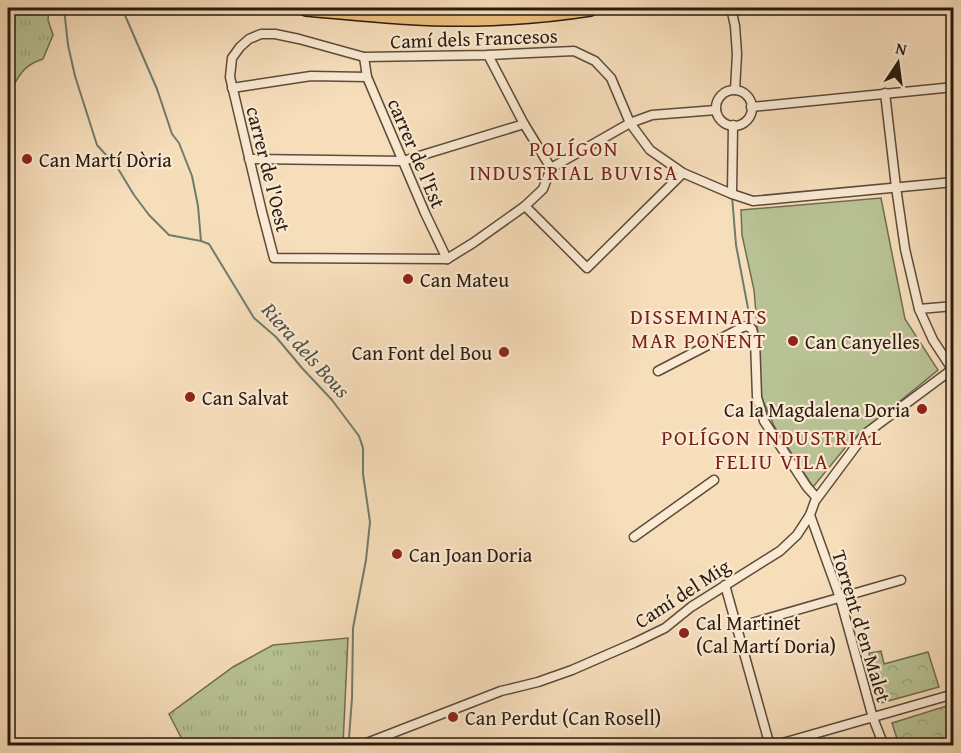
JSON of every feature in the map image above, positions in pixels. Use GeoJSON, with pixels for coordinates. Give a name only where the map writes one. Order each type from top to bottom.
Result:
{"type":"FeatureCollection","features":[{"type":"Feature","properties":{"kind":"highway"},"geometry":{"type":"LineString","coordinates":[[306,8],[396,16],[476,18],[556,13],[590,8]]}},
{"type":"Feature","properties":{"kind":"street"},"geometry":{"type":"LineString","coordinates":[[731,8],[736,36],[735,90]]}},
{"type":"Feature","properties":{"kind":"street","name":"Camí dels Francesos"},"geometry":{"type":"LineString","coordinates":[[232,88],[230,77],[232,58],[249,39],[261,34],[275,34],[299,39],[364,57],[574,51],[595,61],[611,78],[630,123],[651,150],[683,173],[732,194],[753,201],[954,182]]}},
{"type":"Feature","properties":{"kind":"street"},"geometry":{"type":"LineString","coordinates":[[488,55],[524,124],[551,168]]}},
{"type":"Feature","properties":{"kind":"street","name":"carrer de l'Est"},"geometry":{"type":"LineString","coordinates":[[364,57],[367,76],[424,213],[447,259]]}},
{"type":"Feature","properties":{"kind":"street"},"geometry":{"type":"LineString","coordinates":[[232,88],[311,76],[367,76]]}},
{"type":"Feature","properties":{"kind":"street"},"geometry":{"type":"LineString","coordinates":[[752,107],[954,87]]}},
{"type":"Feature","properties":{"kind":"street","name":"carrer de l'Oest"},"geometry":{"type":"LineString","coordinates":[[232,88],[274,258],[447,259]]}},
{"type":"Feature","properties":{"kind":"street"},"geometry":{"type":"LineString","coordinates":[[735,90],[747,95],[752,107],[744,122],[733,125],[722,121],[716,110],[721,95],[735,90]]}},
{"type":"Feature","properties":{"kind":"street"},"geometry":{"type":"LineString","coordinates":[[885,93],[905,249],[919,309],[933,340],[953,369]]}},
{"type":"Feature","properties":{"kind":"street"},"geometry":{"type":"LineString","coordinates":[[447,259],[525,206],[543,189],[551,168],[630,123],[652,115],[716,110]]}},
{"type":"Feature","properties":{"kind":"street"},"geometry":{"type":"LineString","coordinates":[[249,159],[403,161],[524,124]]}},
{"type":"Feature","properties":{"kind":"street"},"geometry":{"type":"LineString","coordinates":[[732,194],[733,125]]}},
{"type":"Feature","properties":{"kind":"street"},"geometry":{"type":"LineString","coordinates":[[525,206],[587,268],[683,173]]}},
{"type":"Feature","properties":{"kind":"street"},"geometry":{"type":"LineString","coordinates":[[919,309],[954,306]]}},
{"type":"Feature","properties":{"kind":"street"},"geometry":{"type":"LineString","coordinates":[[658,371],[742,327],[752,329],[755,340],[757,397],[764,421],[807,487],[817,498]]}},
{"type":"Feature","properties":{"kind":"street","name":"Camí del Mig"},"geometry":{"type":"LineString","coordinates":[[359,746],[501,691],[538,682],[572,670],[665,628],[691,607],[780,551],[797,535],[810,515],[817,498],[865,434],[953,369]]}},
{"type":"Feature","properties":{"kind":"street"},"geometry":{"type":"LineString","coordinates":[[634,537],[714,480]]}},
{"type":"Feature","properties":{"kind":"street","name":"Torrent d'en Malet"},"geometry":{"type":"LineString","coordinates":[[810,515],[840,598],[873,718],[885,746]]}},
{"type":"Feature","properties":{"kind":"street"},"geometry":{"type":"LineString","coordinates":[[738,627],[901,580]]}},
{"type":"Feature","properties":{"kind":"street"},"geometry":{"type":"LineString","coordinates":[[726,585],[771,746],[954,694]]}},
{"type":"Feature","properties":{"kind":"green space"},"geometry":{"type":"Polygon","coordinates":[[[8,8],[49,8],[48,20],[53,35],[43,59],[25,69],[8,95],[8,8]]]}},
{"type":"Feature","properties":{"kind":"green space"},"geometry":{"type":"Polygon","coordinates":[[[881,198],[905,319],[938,370],[849,443],[813,487],[774,426],[761,396],[754,290],[742,235],[741,210],[881,198]]]}},
{"type":"Feature","properties":{"kind":"green space"},"geometry":{"type":"Polygon","coordinates":[[[348,638],[343,745],[185,745],[169,714],[233,667],[273,645],[348,638]]]}},
{"type":"Feature","properties":{"kind":"green space"},"geometry":{"type":"Polygon","coordinates":[[[881,651],[884,664],[928,652],[939,687],[881,703],[869,653],[881,651]]]}},
{"type":"Feature","properties":{"kind":"green space"},"geometry":{"type":"Polygon","coordinates":[[[953,704],[953,745],[899,745],[892,723],[953,704]]]}},
{"type":"Feature","properties":{"kind":"waterway","name":"Riera dels Bous"},"geometry":{"type":"LineString","coordinates":[[64,8],[68,45],[75,76],[97,145],[117,167],[149,215],[169,235],[209,244],[254,318],[276,337],[332,400],[359,436],[363,448],[363,474],[370,522],[366,560],[353,628],[352,698],[349,738],[346,742]]}},
{"type":"Feature","properties":{"kind":"waterway"},"geometry":{"type":"LineString","coordinates":[[124,13],[157,89],[172,134],[179,143],[192,176],[198,206],[201,241]]}},
{"type":"Feature","properties":{"kind":"waterway","name":"Torrent d'en Malet"},"geometry":{"type":"LineString","coordinates":[[732,196],[736,245],[751,324]]}},
{"type":"Feature","properties":{"kind":"place","name":"Can Martí Dòria"},"geometry":{"type":"Point","coordinates":[27,159]}},
{"type":"Feature","properties":{"kind":"place","name":"Can Mateu"},"geometry":{"type":"Point","coordinates":[408,279]}},
{"type":"Feature","properties":{"kind":"place","name":"Can Canyelles"},"geometry":{"type":"Point","coordinates":[793,341]}},
{"type":"Feature","properties":{"kind":"place","name":"Can Font del Bou"},"geometry":{"type":"Point","coordinates":[504,352]}},
{"type":"Feature","properties":{"kind":"place","name":"Can Salvat"},"geometry":{"type":"Point","coordinates":[190,397]}},
{"type":"Feature","properties":{"kind":"place","name":"Ca la Magdalena Doria"},"geometry":{"type":"Point","coordinates":[922,409]}},
{"type":"Feature","properties":{"kind":"place","name":"Can Joan Doria"},"geometry":{"type":"Point","coordinates":[397,554]}},
{"type":"Feature","properties":{"kind":"place","name":"Cal Martinet (Cal Martí Doria)"},"geometry":{"type":"Point","coordinates":[684,633]}},
{"type":"Feature","properties":{"kind":"place","name":"Can Perdut (Can Rosell)"},"geometry":{"type":"Point","coordinates":[453,717]}},
{"type":"Feature","properties":{"kind":"district","name":"POLÍGON INDUSTRIAL BUVISA"},"geometry":{"type":"Point","coordinates":[574,160]}},
{"type":"Feature","properties":{"kind":"district","name":"DISSEMINATS MAR PONENT"},"geometry":{"type":"Point","coordinates":[699,328]}},
{"type":"Feature","properties":{"kind":"district","name":"POLÍGON INDUSTRIAL FELIU VILA"},"geometry":{"type":"Point","coordinates":[772,449]}}]}
